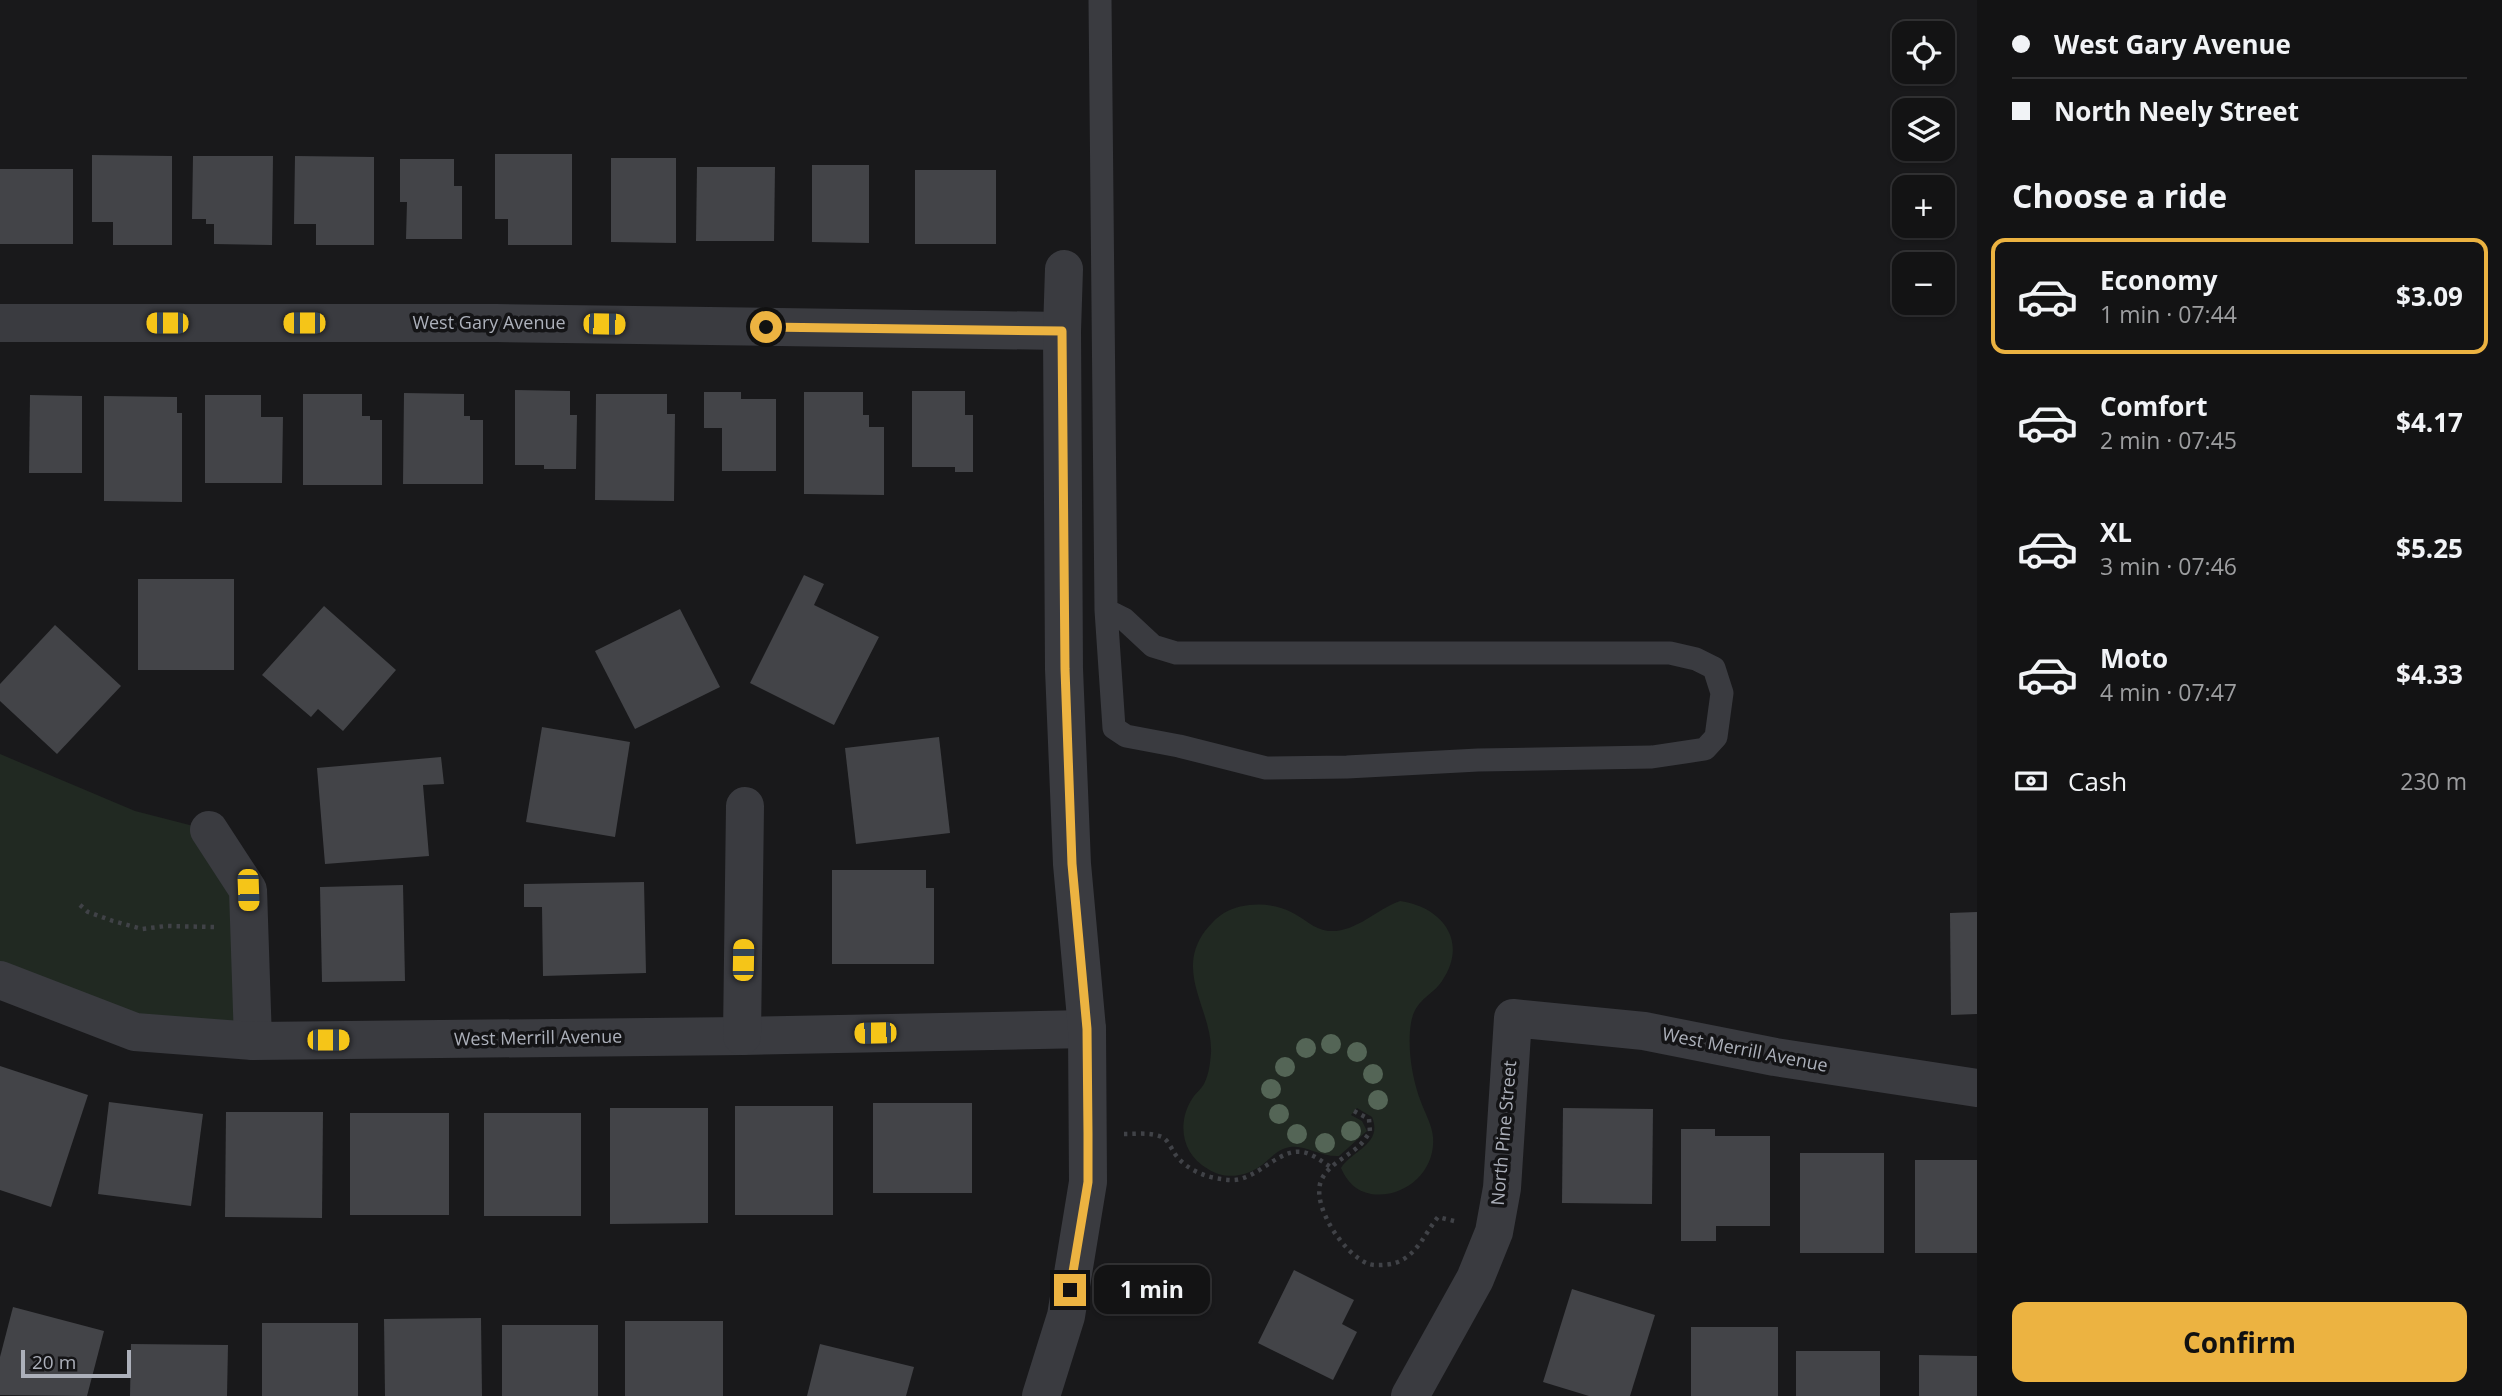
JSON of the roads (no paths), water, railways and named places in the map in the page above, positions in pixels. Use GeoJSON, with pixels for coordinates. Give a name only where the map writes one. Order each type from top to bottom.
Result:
{"type":"FeatureCollection","features":[{"type":"Feature","properties":{"kind":"street"},"geometry":{"type":"LineString","coordinates":[[1041,1396],[1066,1317],[1088,1182],[1087,1029],[1072,864],[1066,710],[1062,331],[1065,269]]}},
{"type":"Feature","properties":{"kind":"street","name":"West Gary Avenue"},"geometry":{"type":"LineString","coordinates":[[0,323],[496,323],[1062,331]]}},
{"type":"Feature","properties":{"kind":"street"},"geometry":{"type":"LineString","coordinates":[[742,1036],[745,806]]}},
{"type":"Feature","properties":{"kind":"street"},"geometry":{"type":"LineString","coordinates":[[209,830],[248,890],[253,1041]]}},
{"type":"Feature","properties":{"kind":"street","name":"West Merrill Avenue"},"geometry":{"type":"LineString","coordinates":[[0,980],[135,1032],[253,1041],[1087,1029]]}},
{"type":"Feature","properties":{"kind":"street","name":"West Merrill Avenue"},"geometry":{"type":"LineString","coordinates":[[1513,1018],[1644,1031],[1774,1057],[1977,1088]]}},
{"type":"Feature","properties":{"kind":"street","name":"North Pine Street"},"geometry":{"type":"LineString","coordinates":[[1410,1396],[1475,1279],[1494,1232],[1502,1188],[1513,1018]]}},
{"type":"Feature","properties":{"kind":"lane"},"geometry":{"type":"LineString","coordinates":[[1100,0],[1106,610],[1114,728],[1126,736],[1266,768],[1652,757],[1705,749],[1716,737],[1722,693],[1714,668],[1696,659],[1670,653],[1176,653],[1153,646],[1124,619],[1106,610]]}}]}
